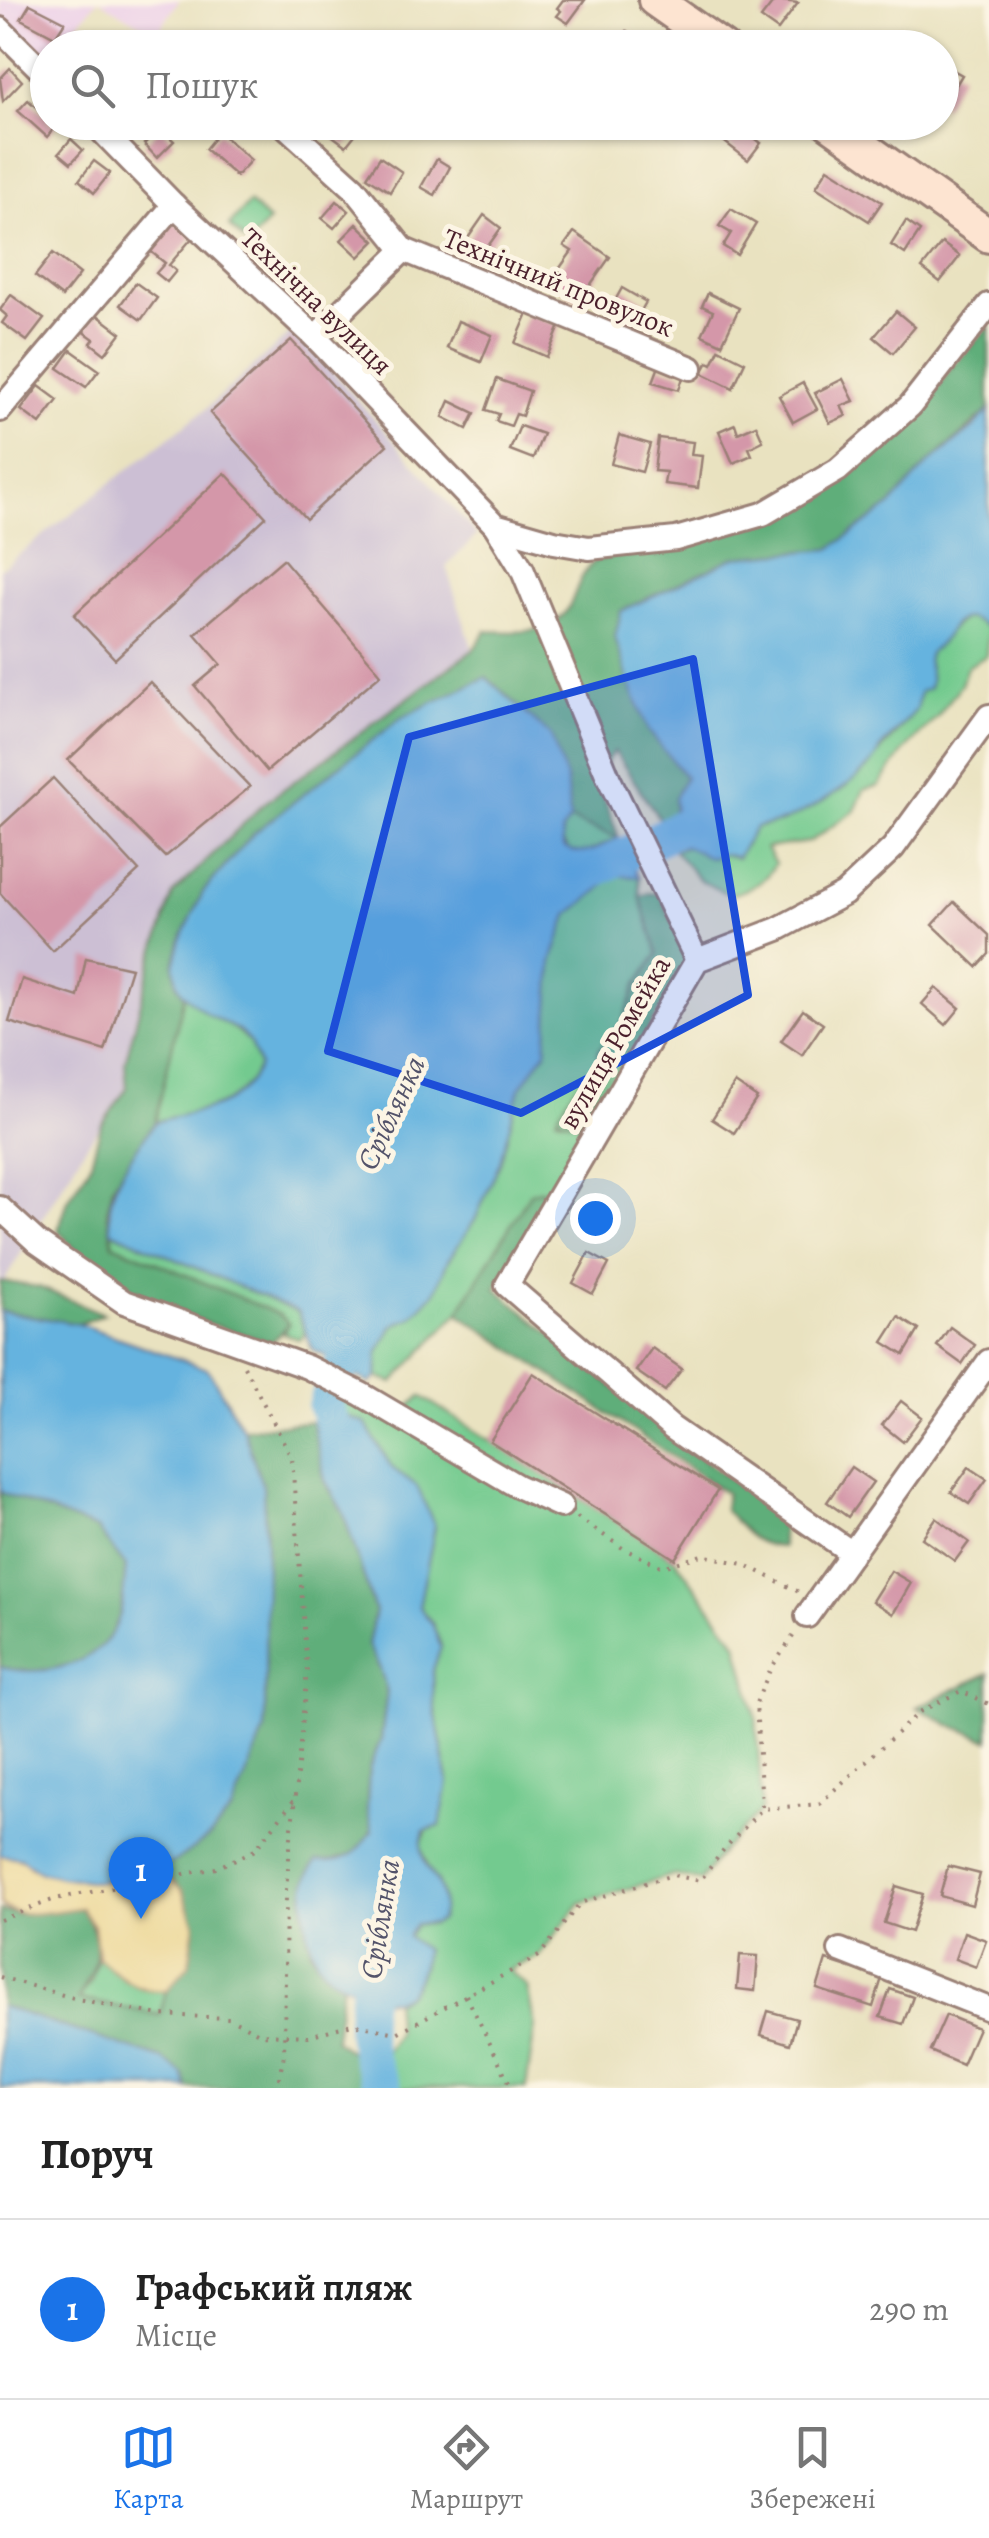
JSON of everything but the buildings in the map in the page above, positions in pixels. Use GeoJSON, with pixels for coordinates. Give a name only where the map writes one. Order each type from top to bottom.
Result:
{"type":"FeatureCollection","features":[{"type":"Feature","properties":{"kind":"main road"},"geometry":{"type":"LineString","coordinates":[[656,0],[697,30]]}},
{"type":"Feature","properties":{"kind":"main road"},"geometry":{"type":"LineString","coordinates":[[854,140],[988,233]]}},
{"type":"Feature","properties":{"kind":"street"},"geometry":{"type":"LineString","coordinates":[[0,29],[30,59]]}},
{"type":"Feature","properties":{"kind":"street","name":"Технічна вулиця"},"geometry":{"type":"LineString","coordinates":[[111,140],[315,337],[495,525],[522,568],[609,778],[697,960]]}},
{"type":"Feature","properties":{"kind":"street","name":"Технічний провулок"},"geometry":{"type":"LineString","coordinates":[[302,140],[354,188],[404,250],[691,368]]}},
{"type":"Feature","properties":{"kind":"street"},"geometry":{"type":"LineString","coordinates":[[0,410],[174,205]]}},
{"type":"Feature","properties":{"kind":"street","name":"Технічний провулок"},"geometry":{"type":"LineString","coordinates":[[315,337],[404,250]]}},
{"type":"Feature","properties":{"kind":"street"},"geometry":{"type":"LineString","coordinates":[[495,525],[589,548],[676,539],[764,514],[838,470],[910,406],[989,306]]}},
{"type":"Feature","properties":{"kind":"street","name":"вулиця Ромейка"},"geometry":{"type":"LineString","coordinates":[[852,1554],[672,1428],[506,1285],[697,960],[778,929],[844,894],[893,848],[989,716]]}},
{"type":"Feature","properties":{"kind":"street"},"geometry":{"type":"LineString","coordinates":[[0,1208],[37,1242],[124,1302],[306,1367],[361,1394],[516,1486],[560,1506]]}},
{"type":"Feature","properties":{"kind":"street"},"geometry":{"type":"LineString","coordinates":[[812,1608],[989,1361]]}},
{"type":"Feature","properties":{"kind":"street"},"geometry":{"type":"LineString","coordinates":[[840,1950],[989,2009]]}},
{"type":"Feature","properties":{"kind":"path"},"geometry":{"type":"LineString","coordinates":[[230,1338],[292,1458],[306,1671],[286,1889],[284,2035],[277,2088]]}},
{"type":"Feature","properties":{"kind":"path"},"geometry":{"type":"LineString","coordinates":[[560,1506],[624,1549],[662,1566],[702,1554],[744,1564],[812,1608],[770,1670],[756,1703],[762,1808]]}},
{"type":"Feature","properties":{"kind":"path"},"geometry":{"type":"LineString","coordinates":[[0,1976],[77,1999],[160,2015],[229,2018],[261,2034],[309,2036],[352,2024],[396,2034],[540,1956],[580,1903],[673,1876],[700,1881],[762,1808],[819,1804],[921,1711],[960,1691],[989,1704]]}},
{"type":"Feature","properties":{"kind":"path"},"geometry":{"type":"LineString","coordinates":[[0,1920],[54,1898],[216,1868],[255,1850],[294,1800]]}},
{"type":"Feature","properties":{"kind":"path"},"geometry":{"type":"LineString","coordinates":[[466,1995],[512,2088]]}},
{"type":"Feature","properties":{"kind":"highlighted area"},"geometry":{"type":"Polygon","coordinates":[[[693,659],[748,995],[521,1113],[328,1051],[409,737],[693,659]]]}},
{"type":"Feature","properties":{"kind":"shaded area"},"geometry":{"type":"Polygon","coordinates":[[[0,0],[98,0],[72,30],[30,30],[30,49],[0,19],[0,0]]]}},
{"type":"Feature","properties":{"kind":"shaded area"},"geometry":{"type":"Polygon","coordinates":[[[99,0],[179,0],[160,30],[150,30],[99,0]]]}},
{"type":"Feature","properties":{"kind":"shaded area"},"geometry":{"type":"Polygon","coordinates":[[[295,329],[477,535],[446,567],[473,650],[262,805],[125,1063],[127,1088],[82,1152],[0,1288],[0,569],[207,408],[295,329]]]}},
{"type":"Feature","properties":{"kind":"green space"},"geometry":{"type":"Polygon","coordinates":[[[249,203],[269,221],[248,244],[229,226],[249,203]]]}},
{"type":"Feature","properties":{"kind":"green space"},"geometry":{"type":"Polygon","coordinates":[[[989,326],[989,410],[925,467],[889,508],[830,549],[735,557],[621,611],[649,731],[685,777],[670,817],[660,820],[614,751],[596,776],[619,838],[570,820],[566,779],[177,984],[184,995],[155,1122],[113,1186],[107,1212],[113,1244],[280,1315],[289,1324],[272,1342],[215,1326],[155,1302],[100,1270],[77,1251],[58,1230],[68,1200],[90,1165],[101,1126],[127,1088],[125,1063],[173,894],[262,805],[473,650],[486,631],[534,630],[556,622],[594,561],[786,512],[925,407],[952,367],[989,326]]]}},
{"type":"Feature","properties":{"kind":"green space"},"geometry":{"type":"Polygon","coordinates":[[[965,618],[989,629],[986,656],[967,667],[961,685],[937,717],[904,751],[879,786],[864,790],[855,811],[809,842],[766,848],[775,864],[771,871],[756,884],[730,895],[701,881],[674,851],[685,846],[745,846],[755,828],[784,821],[859,776],[916,710],[920,692],[929,688],[930,651],[965,618]]]}},
{"type":"Feature","properties":{"kind":"green space"},"geometry":{"type":"Polygon","coordinates":[[[570,820],[619,838],[583,854],[572,853],[561,841],[562,831],[570,820]]]}},
{"type":"Feature","properties":{"kind":"green space"},"geometry":{"type":"Polygon","coordinates":[[[612,875],[639,877],[640,896],[658,954],[637,984],[624,1020],[600,1048],[596,1069],[575,1087],[557,1118],[591,1126],[553,1191],[513,1226],[458,1313],[393,1383],[377,1377],[378,1353],[393,1325],[411,1318],[435,1292],[448,1260],[475,1220],[500,1162],[520,1088],[546,1052],[552,961],[568,915],[612,875]]]}},
{"type":"Feature","properties":{"kind":"green space"},"geometry":{"type":"Polygon","coordinates":[[[660,894],[690,960],[591,1126],[556,1117],[575,1087],[595,1069],[600,1048],[624,1020],[637,984],[658,954],[640,896],[660,894]]]}},
{"type":"Feature","properties":{"kind":"green space"},"geometry":{"type":"Polygon","coordinates":[[[184,995],[245,1038],[259,1066],[239,1093],[227,1101],[155,1122],[184,995]]]}},
{"type":"Feature","properties":{"kind":"green space"},"geometry":{"type":"Polygon","coordinates":[[[553,1191],[496,1288],[666,1431],[782,1518],[782,1547],[763,1544],[743,1530],[724,1509],[726,1493],[458,1313],[530,1193],[553,1191]]]}},
{"type":"Feature","properties":{"kind":"green space"},"geometry":{"type":"Polygon","coordinates":[[[111,1231],[298,1312],[305,1332],[300,1340],[283,1333],[289,1324],[280,1315],[113,1244],[111,1231]]]}},
{"type":"Feature","properties":{"kind":"green space"},"geometry":{"type":"Polygon","coordinates":[[[0,1281],[39,1287],[104,1314],[79,1324],[0,1311],[0,1281]]]}},
{"type":"Feature","properties":{"kind":"green space"},"geometry":{"type":"Polygon","coordinates":[[[351,1393],[393,1422],[421,1396],[675,1559],[737,1643],[756,1717],[762,1809],[700,1881],[673,1875],[580,1903],[539,1956],[509,1970],[527,1987],[535,2027],[526,2088],[384,2088],[374,2070],[397,2033],[394,2002],[413,1986],[423,1964],[408,1936],[415,1924],[433,1924],[438,1883],[433,1880],[420,1846],[448,1782],[434,1705],[433,1670],[441,1646],[432,1623],[419,1607],[423,1580],[417,1486],[392,1468],[365,1423],[342,1414],[336,1401],[351,1393]]]}},
{"type":"Feature","properties":{"kind":"green space"},"geometry":{"type":"Polygon","coordinates":[[[312,1421],[325,1481],[343,1512],[375,1611],[368,1645],[387,1692],[381,1740],[369,1769],[367,1809],[372,1830],[358,1853],[332,1861],[310,1950],[325,1972],[342,1984],[335,2040],[374,2070],[384,2088],[188,2088],[183,2074],[163,2059],[0,2006],[0,1911],[19,1914],[81,1908],[94,1932],[96,1954],[78,1999],[160,2015],[166,1991],[189,1964],[182,1890],[160,1870],[185,1855],[265,1731],[263,1487],[243,1429],[312,1421]]]}},
{"type":"Feature","properties":{"kind":"green space"},"geometry":{"type":"Polygon","coordinates":[[[0,1492],[97,1529],[126,1566],[120,1614],[113,1631],[102,1645],[72,1664],[36,1671],[0,1667],[0,1492]]]}},
{"type":"Feature","properties":{"kind":"green space"},"geometry":{"type":"Polygon","coordinates":[[[989,1673],[989,1740],[917,1707],[989,1673]]]}},
{"type":"Feature","properties":{"kind":"green space"},"geometry":{"type":"Polygon","coordinates":[[[98,1958],[137,1986],[166,1991],[160,2015],[77,1999],[91,1981],[98,1958]]]}},
{"type":"Feature","properties":{"kind":"sand"},"geometry":{"type":"Polygon","coordinates":[[[7,1854],[31,1867],[96,1882],[160,1870],[182,1890],[195,1924],[189,1965],[166,1991],[145,1989],[121,1977],[98,1958],[94,1927],[81,1908],[39,1914],[8,1909],[0,1904],[0,1855],[7,1854]]]}},
{"type":"Feature","properties":{"kind":"water"},"geometry":{"type":"Polygon","coordinates":[[[989,410],[989,629],[969,618],[954,625],[929,654],[929,688],[920,692],[916,710],[867,768],[840,790],[786,820],[755,828],[737,858],[724,854],[711,858],[667,843],[660,820],[670,817],[685,777],[649,731],[629,683],[615,637],[621,611],[735,557],[830,549],[889,507],[928,464],[989,410]]]}},
{"type":"Feature","properties":{"kind":"water"},"geometry":{"type":"Polygon","coordinates":[[[486,677],[551,736],[566,779],[570,820],[562,831],[563,847],[584,852],[619,838],[639,877],[612,875],[568,915],[552,961],[546,1051],[520,1088],[500,1162],[475,1220],[448,1260],[435,1292],[411,1318],[393,1325],[378,1353],[377,1377],[370,1384],[329,1367],[328,1357],[313,1351],[298,1312],[111,1231],[111,1201],[121,1173],[155,1122],[227,1101],[239,1093],[259,1066],[250,1043],[239,1031],[207,1014],[177,984],[174,965],[180,942],[203,892],[254,833],[402,717],[486,677]]]}},
{"type":"Feature","properties":{"kind":"water"},"geometry":{"type":"Polygon","coordinates":[[[0,1311],[79,1324],[208,1369],[243,1429],[263,1487],[265,1731],[232,1810],[211,1835],[160,1870],[134,1877],[96,1882],[60,1877],[41,1872],[20,1858],[0,1855],[0,1667],[54,1669],[88,1656],[102,1645],[120,1614],[126,1566],[97,1529],[0,1492],[0,1311]]]}},
{"type":"Feature","properties":{"kind":"water"},"geometry":{"type":"Polygon","coordinates":[[[336,1401],[342,1414],[365,1423],[392,1468],[417,1486],[435,1527],[419,1607],[432,1623],[441,1647],[433,1670],[434,1704],[448,1782],[440,1826],[424,1831],[422,1845],[423,1857],[442,1893],[443,1905],[440,1920],[415,1924],[408,1937],[425,1950],[413,1988],[406,1995],[387,2000],[329,1975],[314,1954],[305,1916],[306,1882],[317,1861],[350,1855],[372,1831],[367,1809],[369,1769],[381,1740],[387,1692],[368,1645],[375,1611],[343,1512],[325,1481],[312,1421],[336,1401]]]}},
{"type":"Feature","properties":{"kind":"water"},"geometry":{"type":"Polygon","coordinates":[[[0,2006],[163,2059],[183,2074],[188,2088],[0,2088],[0,2006]]]}},
{"type":"Feature","properties":{"kind":"waterway","name":"Сріблянка"},"geometry":{"type":"LineString","coordinates":[[585,875],[692,821],[706,810]]}},
{"type":"Feature","properties":{"kind":"waterway","name":"Сріблянка"},"geometry":{"type":"LineString","coordinates":[[344,1453],[325,1405],[349,1349]]}},
{"type":"Feature","properties":{"kind":"waterway","name":"Сріблянка"},"geometry":{"type":"LineString","coordinates":[[375,1950],[365,2036],[384,2088]]}},
{"type":"Feature","properties":{"kind":"place","name":"Графський пляж"},"geometry":{"type":"Point","coordinates":[141,1919]}}]}
